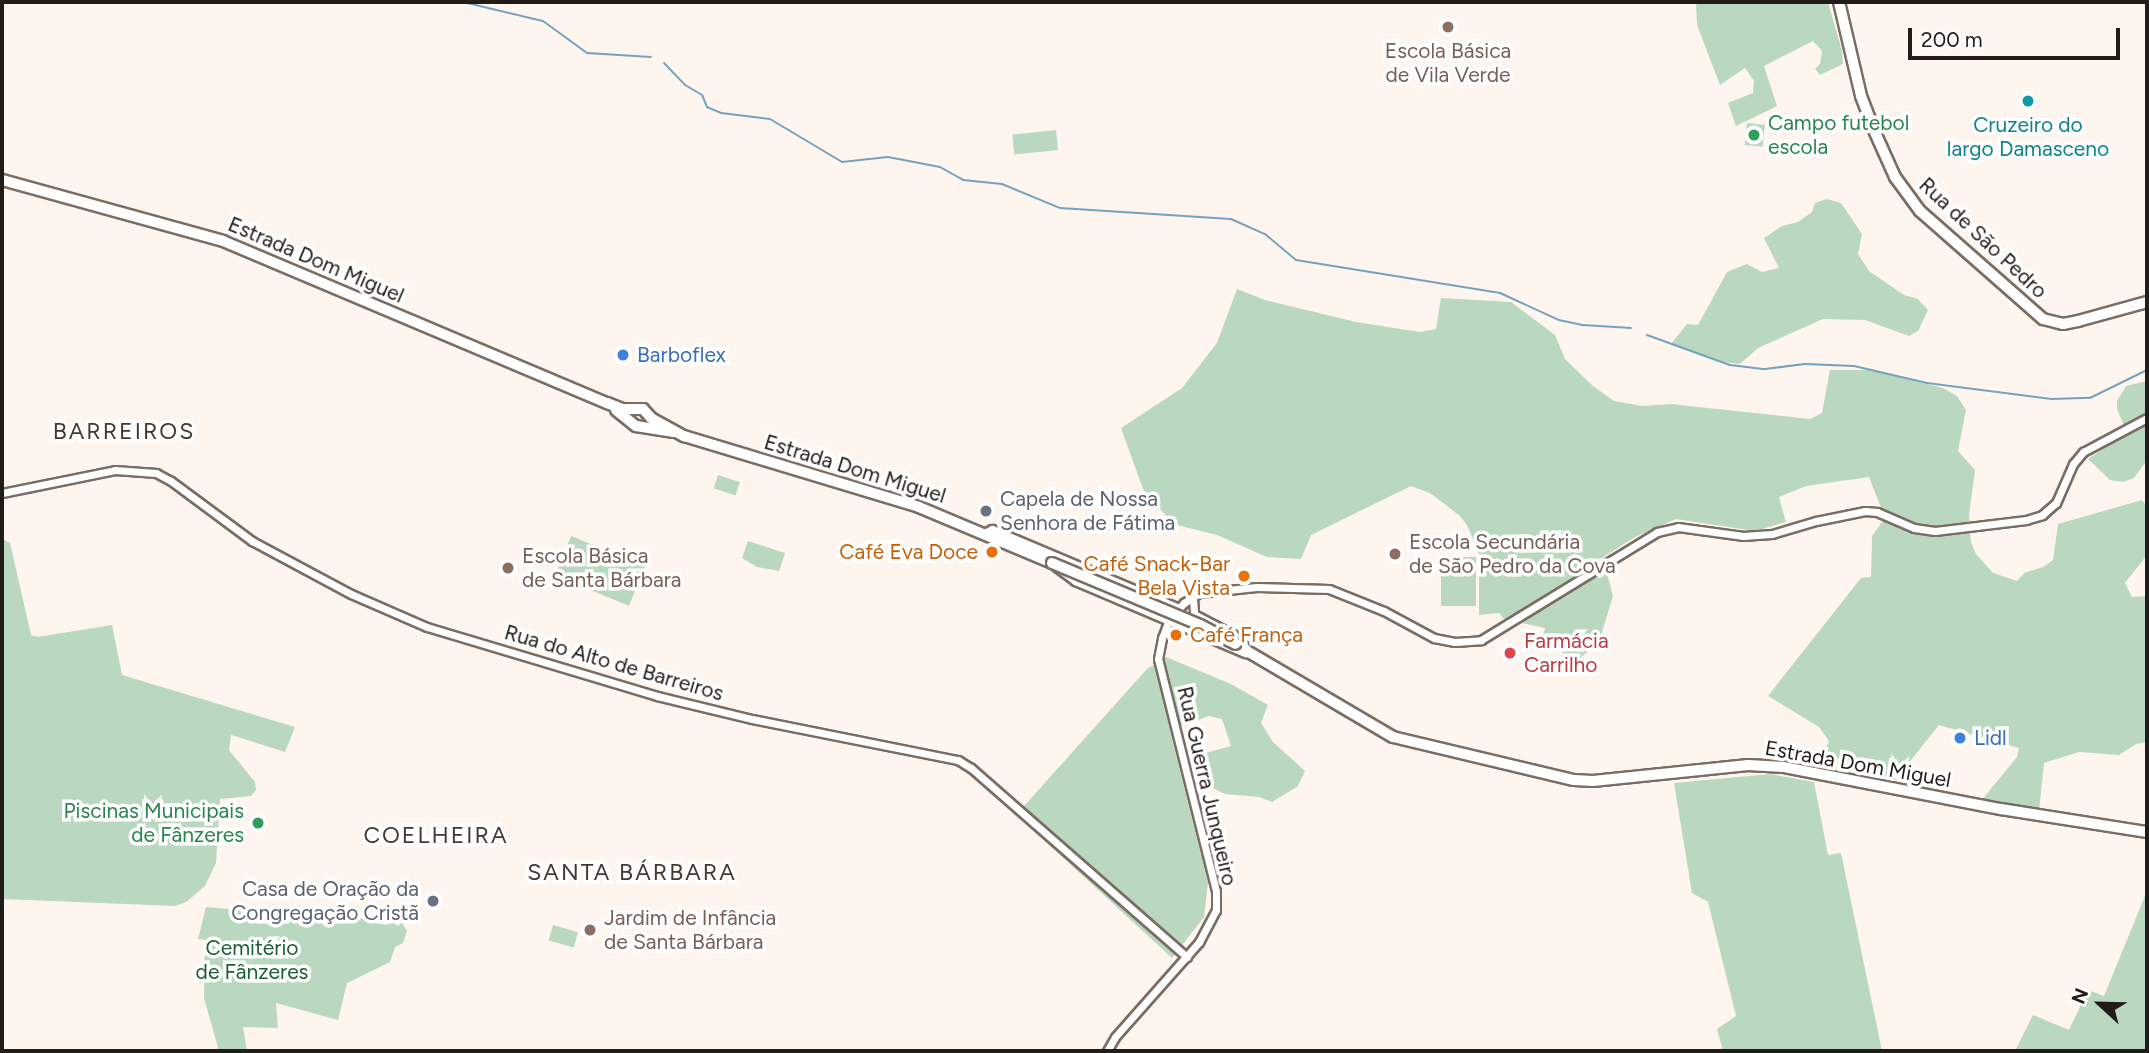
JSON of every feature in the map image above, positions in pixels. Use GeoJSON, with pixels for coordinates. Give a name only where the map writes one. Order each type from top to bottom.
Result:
{"type":"FeatureCollection","features":[{"type":"Feature","properties":{"kind":"main road","name":"Rua de São Pedro"},"geometry":{"type":"LineString","coordinates":[[1839,2],[1861,96],[1873,128],[1895,177],[1920,211],[2043,319],[2071,323],[2147,302]]}},
{"type":"Feature","properties":{"kind":"main road","name":"Estrada Dom Miguel"},"geometry":{"type":"LineString","coordinates":[[2,180],[223,242],[632,414],[636,426],[675,432],[919,507],[984,533],[1200,625],[1393,737],[1574,780],[1593,782],[1748,765],[1784,767],[2001,809],[2147,832]]}},
{"type":"Feature","properties":{"kind":"main road","name":"Estrada Dom Miguel"},"geometry":{"type":"LineString","coordinates":[[632,414],[640,408],[675,432]]}},
{"type":"Feature","properties":{"kind":"main road"},"geometry":{"type":"LineString","coordinates":[[641,426],[648,419],[647,414]]}},
{"type":"Feature","properties":{"kind":"street"},"geometry":{"type":"LineString","coordinates":[[1194,614],[1193,597],[1216,589],[1302,586],[1346,593],[1434,638],[1455,642],[1481,640],[1657,532],[1678,527],[1743,536],[1772,534],[1865,511],[1877,512],[1914,528],[1935,531],[1973,528],[2042,515],[2056,503],[2073,464],[2083,452],[2147,418]]}},
{"type":"Feature","properties":{"kind":"street","name":"Rua do Alto de Barreiros"},"geometry":{"type":"LineString","coordinates":[[2,493],[115,470],[156,473],[253,541],[351,594],[427,627],[657,696],[752,719],[958,760],[971,768],[1187,957]]}},
{"type":"Feature","properties":{"kind":"street","name":"Estrada Dom Miguel"},"geometry":{"type":"LineString","coordinates":[[984,533],[992,529],[1194,614],[1234,635],[1252,654]]}},
{"type":"Feature","properties":{"kind":"street","name":"Estrada Dom Miguel"},"geometry":{"type":"LineString","coordinates":[[1052,563],[1075,581],[1170,620],[1232,650],[1252,654]]}},
{"type":"Feature","properties":{"kind":"street","name":"Rua Guerra Junqueiro"},"geometry":{"type":"LineString","coordinates":[[1107,1051],[1115,1037],[1187,957],[1209,927],[1216,910],[1216,891],[1158,659],[1162,638],[1170,620],[1178,609],[1193,597]]}},
{"type":"Feature","properties":{"kind":"green space"},"geometry":{"type":"Polygon","coordinates":[[[1696,2],[1828,2],[1843,64],[1820,75],[1815,69],[1820,64],[1822,51],[1813,41],[1764,66],[1777,106],[1736,126],[1728,103],[1753,93],[1754,81],[1745,68],[1720,85],[1697,25],[1696,2]]]}},
{"type":"Feature","properties":{"kind":"green space","name":"Campo futebol escola"},"geometry":{"type":"Polygon","coordinates":[[[1747,123],[1765,125],[1763,147],[1745,145],[1747,123]]]}},
{"type":"Feature","properties":{"kind":"green space"},"geometry":{"type":"Polygon","coordinates":[[[1056,130],[1058,150],[1014,154],[1012,135],[1056,130]]]}},
{"type":"Feature","properties":{"kind":"green space"},"geometry":{"type":"Polygon","coordinates":[[[1827,199],[1841,203],[1862,234],[1858,254],[1869,271],[1904,295],[1918,299],[1928,310],[1918,331],[1909,336],[1865,320],[1823,319],[1758,348],[1740,364],[1722,362],[1671,344],[1687,324],[1698,325],[1727,272],[1747,264],[1762,272],[1779,268],[1764,238],[1782,226],[1798,222],[1812,212],[1815,203],[1827,199]]]}},
{"type":"Feature","properties":{"kind":"green space"},"geometry":{"type":"Polygon","coordinates":[[[1237,289],[1265,300],[1356,322],[1420,332],[1436,329],[1441,298],[1511,302],[1555,335],[1565,359],[1593,386],[1614,401],[1642,406],[1671,404],[1810,419],[1822,413],[1830,370],[1870,370],[1943,388],[1957,396],[1966,410],[1958,451],[1975,470],[1969,515],[1971,542],[1976,554],[1993,573],[2017,581],[2024,573],[2043,567],[2053,560],[2058,524],[2142,500],[2147,507],[2147,555],[2125,583],[2132,597],[2147,596],[2147,742],[2136,744],[2119,755],[2079,752],[2044,763],[2039,811],[1981,801],[2017,757],[2019,748],[1939,725],[1895,780],[1824,753],[1829,741],[1819,727],[1768,696],[1861,578],[1871,577],[1872,536],[1885,518],[1869,477],[1806,486],[1779,497],[1786,522],[1755,531],[1676,519],[1635,537],[1597,561],[1608,577],[1613,596],[1599,642],[1580,658],[1567,655],[1542,640],[1545,628],[1504,619],[1499,613],[1479,615],[1479,554],[1467,525],[1460,516],[1430,493],[1411,486],[1311,535],[1301,559],[1267,557],[1217,535],[1173,524],[1143,489],[1121,428],[1182,388],[1217,343],[1237,289]]]}},
{"type":"Feature","properties":{"kind":"green space"},"geometry":{"type":"Polygon","coordinates":[[[2147,381],[2147,460],[2134,478],[2123,482],[2110,480],[2088,459],[2127,433],[2117,409],[2117,401],[2126,386],[2147,381]]]}},
{"type":"Feature","properties":{"kind":"green space"},"geometry":{"type":"Polygon","coordinates":[[[718,475],[740,482],[736,495],[714,488],[718,475]]]}},
{"type":"Feature","properties":{"kind":"green space"},"geometry":{"type":"Polygon","coordinates":[[[571,536],[645,566],[629,606],[555,576],[571,536]]]}},
{"type":"Feature","properties":{"kind":"green space"},"geometry":{"type":"Polygon","coordinates":[[[2,539],[10,543],[31,635],[37,637],[112,625],[122,675],[295,727],[285,752],[231,735],[229,750],[255,782],[256,790],[251,796],[220,799],[216,863],[205,886],[186,902],[175,906],[2,899],[2,539]]]}},
{"type":"Feature","properties":{"kind":"green space"},"geometry":{"type":"Polygon","coordinates":[[[748,541],[785,553],[779,571],[757,567],[742,558],[748,541]]]}},
{"type":"Feature","properties":{"kind":"green space"},"geometry":{"type":"Polygon","coordinates":[[[1441,557],[1476,557],[1476,606],[1441,606],[1441,557]]]}},
{"type":"Feature","properties":{"kind":"green space"},"geometry":{"type":"Polygon","coordinates":[[[1166,657],[1231,684],[1268,705],[1261,723],[1273,742],[1305,771],[1298,786],[1272,802],[1259,797],[1225,794],[1207,785],[1202,754],[1231,746],[1222,719],[1209,716],[1170,730],[1208,882],[1204,917],[1172,958],[1019,817],[1024,806],[1147,669],[1166,657]]]}},
{"type":"Feature","properties":{"kind":"green space"},"geometry":{"type":"Polygon","coordinates":[[[1770,774],[1814,782],[1828,855],[1841,853],[1882,1051],[1723,1051],[1717,1029],[1736,1016],[1708,902],[1692,893],[1674,783],[1770,774]]]}},
{"type":"Feature","properties":{"kind":"green space"},"geometry":{"type":"Polygon","coordinates":[[[2147,891],[2147,1051],[2015,1051],[2033,1015],[2069,1030],[2088,990],[2104,996],[2147,891]]]}},
{"type":"Feature","properties":{"kind":"green space","name":"Cemitério de Fânzeres"},"geometry":{"type":"Polygon","coordinates":[[[206,907],[273,913],[279,917],[335,924],[359,918],[387,925],[392,920],[397,926],[402,923],[407,931],[403,943],[395,947],[390,962],[347,983],[338,1020],[276,1003],[278,1028],[243,1027],[247,1051],[219,1051],[204,998],[205,940],[198,939],[206,907]]]}},
{"type":"Feature","properties":{"kind":"green space"},"geometry":{"type":"Polygon","coordinates":[[[553,925],[578,932],[574,948],[549,940],[553,925]]]}},
{"type":"Feature","properties":{"kind":"waterway"},"geometry":{"type":"LineString","coordinates":[[463,2],[543,21],[587,53],[651,57]]}},
{"type":"Feature","properties":{"kind":"waterway"},"geometry":{"type":"LineString","coordinates":[[664,63],[685,85],[702,95],[707,107],[721,113],[770,119],[842,162],[888,157],[940,167],[963,180],[1002,184],[1060,208],[1231,219],[1265,234],[1296,260],[1500,293],[1559,320],[1583,325],[1631,328]]}},
{"type":"Feature","properties":{"kind":"waterway"},"geometry":{"type":"LineString","coordinates":[[1647,335],[1730,365],[1765,369],[1805,364],[1854,366],[1927,383],[2052,399],[2090,398],[2147,370]]}},
{"type":"Feature","properties":{"kind":"place","name":"Escola Básica de Vila Verde"},"geometry":{"type":"Point","coordinates":[1448,27]}},
{"type":"Feature","properties":{"kind":"place","name":"Cruzeiro do largo Damasceno"},"geometry":{"type":"Point","coordinates":[2028,101]}},
{"type":"Feature","properties":{"kind":"place","name":"Campo futebol escola"},"geometry":{"type":"Point","coordinates":[1754,135]}},
{"type":"Feature","properties":{"kind":"place","name":"Barboflex"},"geometry":{"type":"Point","coordinates":[623,355]}},
{"type":"Feature","properties":{"kind":"place","name":"Capela de Nossa Senhora de Fátima"},"geometry":{"type":"Point","coordinates":[986,511]}},
{"type":"Feature","properties":{"kind":"place","name":"Café Eva Doce"},"geometry":{"type":"Point","coordinates":[992,552]}},
{"type":"Feature","properties":{"kind":"place","name":"Escola Secundária de São Pedro da Cova"},"geometry":{"type":"Point","coordinates":[1395,554]}},
{"type":"Feature","properties":{"kind":"place","name":"Escola Básica de Santa Bárbara"},"geometry":{"type":"Point","coordinates":[508,568]}},
{"type":"Feature","properties":{"kind":"place","name":"Café Snack-Bar Bela Vista"},"geometry":{"type":"Point","coordinates":[1244,576]}},
{"type":"Feature","properties":{"kind":"place","name":"Café França"},"geometry":{"type":"Point","coordinates":[1176,635]}},
{"type":"Feature","properties":{"kind":"place","name":"Farmácia Carrilho"},"geometry":{"type":"Point","coordinates":[1510,653]}},
{"type":"Feature","properties":{"kind":"place","name":"Lidl"},"geometry":{"type":"Point","coordinates":[1960,738]}},
{"type":"Feature","properties":{"kind":"place","name":"Piscinas Municipais de Fânzeres"},"geometry":{"type":"Point","coordinates":[258,823]}},
{"type":"Feature","properties":{"kind":"place","name":"Casa de Oração da Congregação Cristã"},"geometry":{"type":"Point","coordinates":[433,901]}},
{"type":"Feature","properties":{"kind":"place","name":"Jardim de Infância de Santa Bárbara"},"geometry":{"type":"Point","coordinates":[590,930]}},
{"type":"Feature","properties":{"kind":"district","name":"BARREIROS"},"geometry":{"type":"Point","coordinates":[124,431]}},
{"type":"Feature","properties":{"kind":"district","name":"COELHEIRA"},"geometry":{"type":"Point","coordinates":[436,835]}},
{"type":"Feature","properties":{"kind":"district","name":"SANTA BÁRBARA"},"geometry":{"type":"Point","coordinates":[632,872]}}]}
